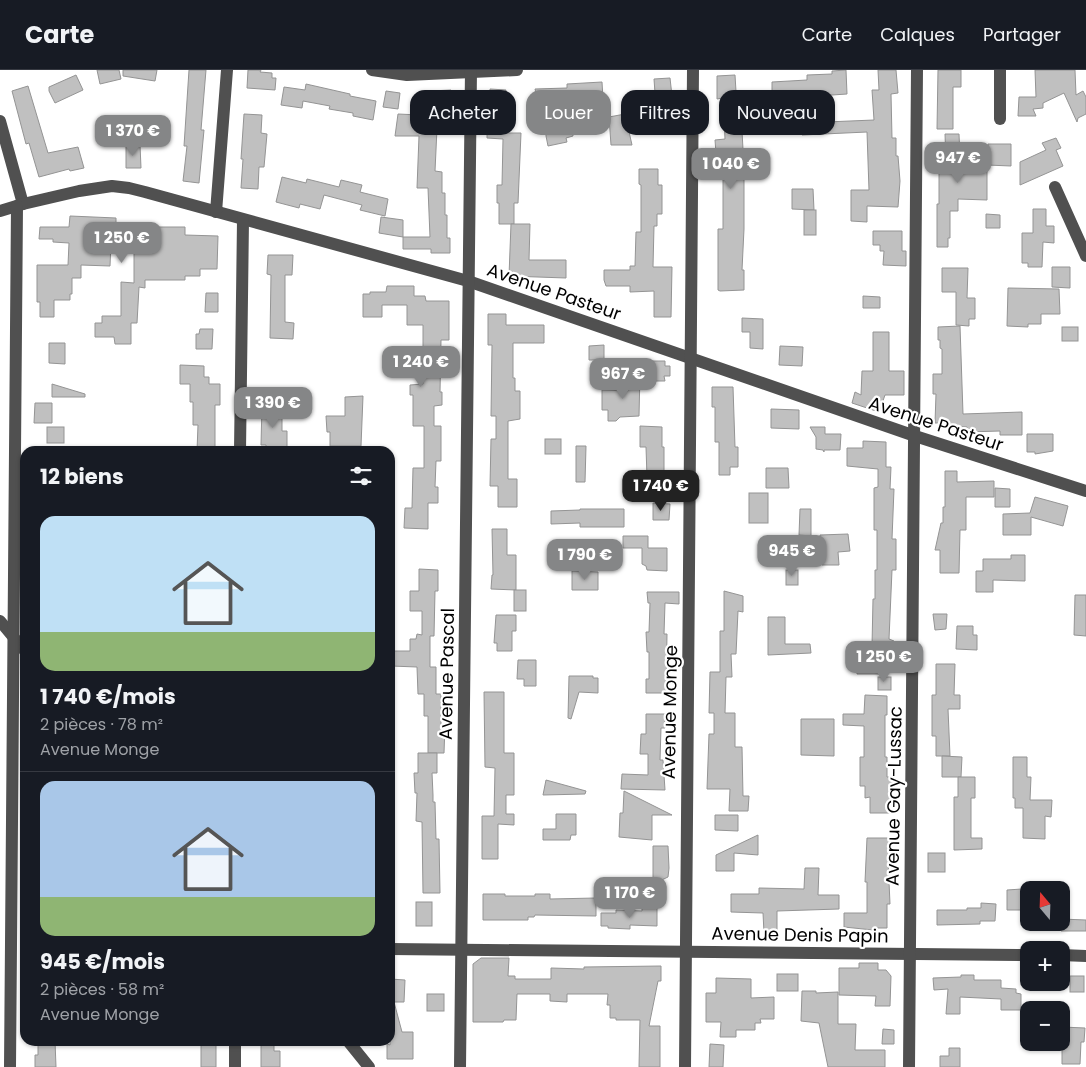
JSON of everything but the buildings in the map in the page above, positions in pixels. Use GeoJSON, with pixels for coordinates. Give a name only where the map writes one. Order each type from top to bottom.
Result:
{"type":"FeatureCollection","features":[{"type":"Feature","properties":{"kind":"street"},"geometry":{"type":"LineString","coordinates":[[216,212],[226,70]]}},
{"type":"Feature","properties":{"kind":"street"},"geometry":{"type":"LineString","coordinates":[[372,70],[407,75],[517,70]]}},
{"type":"Feature","properties":{"kind":"street","name":"Avenue Monge"},"geometry":{"type":"LineString","coordinates":[[685,1067],[693,70]]}},
{"type":"Feature","properties":{"kind":"street","name":"Avenue Gay-Lussac"},"geometry":{"type":"LineString","coordinates":[[909,1067],[917,70]]}},
{"type":"Feature","properties":{"kind":"street"},"geometry":{"type":"LineString","coordinates":[[1000,70],[1000,119]]}},
{"type":"Feature","properties":{"kind":"street","name":"Avenue Pascal"},"geometry":{"type":"LineString","coordinates":[[460,1067],[471,71]]}},
{"type":"Feature","properties":{"kind":"street"},"geometry":{"type":"LineString","coordinates":[[0,121],[20,205],[13,637],[10,1067]]}},
{"type":"Feature","properties":{"kind":"street","name":"Avenue Pasteur"},"geometry":{"type":"LineString","coordinates":[[0,211],[79,191],[112,186],[129,188],[468,281],[915,436],[1086,490]]}},
{"type":"Feature","properties":{"kind":"street"},"geometry":{"type":"LineString","coordinates":[[1055,188],[1086,256]]}},
{"type":"Feature","properties":{"kind":"street"},"geometry":{"type":"LineString","coordinates":[[240,446],[243,220]]}},
{"type":"Feature","properties":{"kind":"street"},"geometry":{"type":"LineString","coordinates":[[0,621],[20,645]]}},
{"type":"Feature","properties":{"kind":"street","name":"Avenue Denis Papin"},"geometry":{"type":"LineString","coordinates":[[395,949],[1020,955]]}},
{"type":"Feature","properties":{"kind":"street"},"geometry":{"type":"LineString","coordinates":[[1070,955],[1086,956]]}},
{"type":"Feature","properties":{"kind":"street"},"geometry":{"type":"LineString","coordinates":[[235,1046],[235,1067]]}},
{"type":"Feature","properties":{"kind":"street"},"geometry":{"type":"LineString","coordinates":[[352,1046],[370,1067]]}}]}
